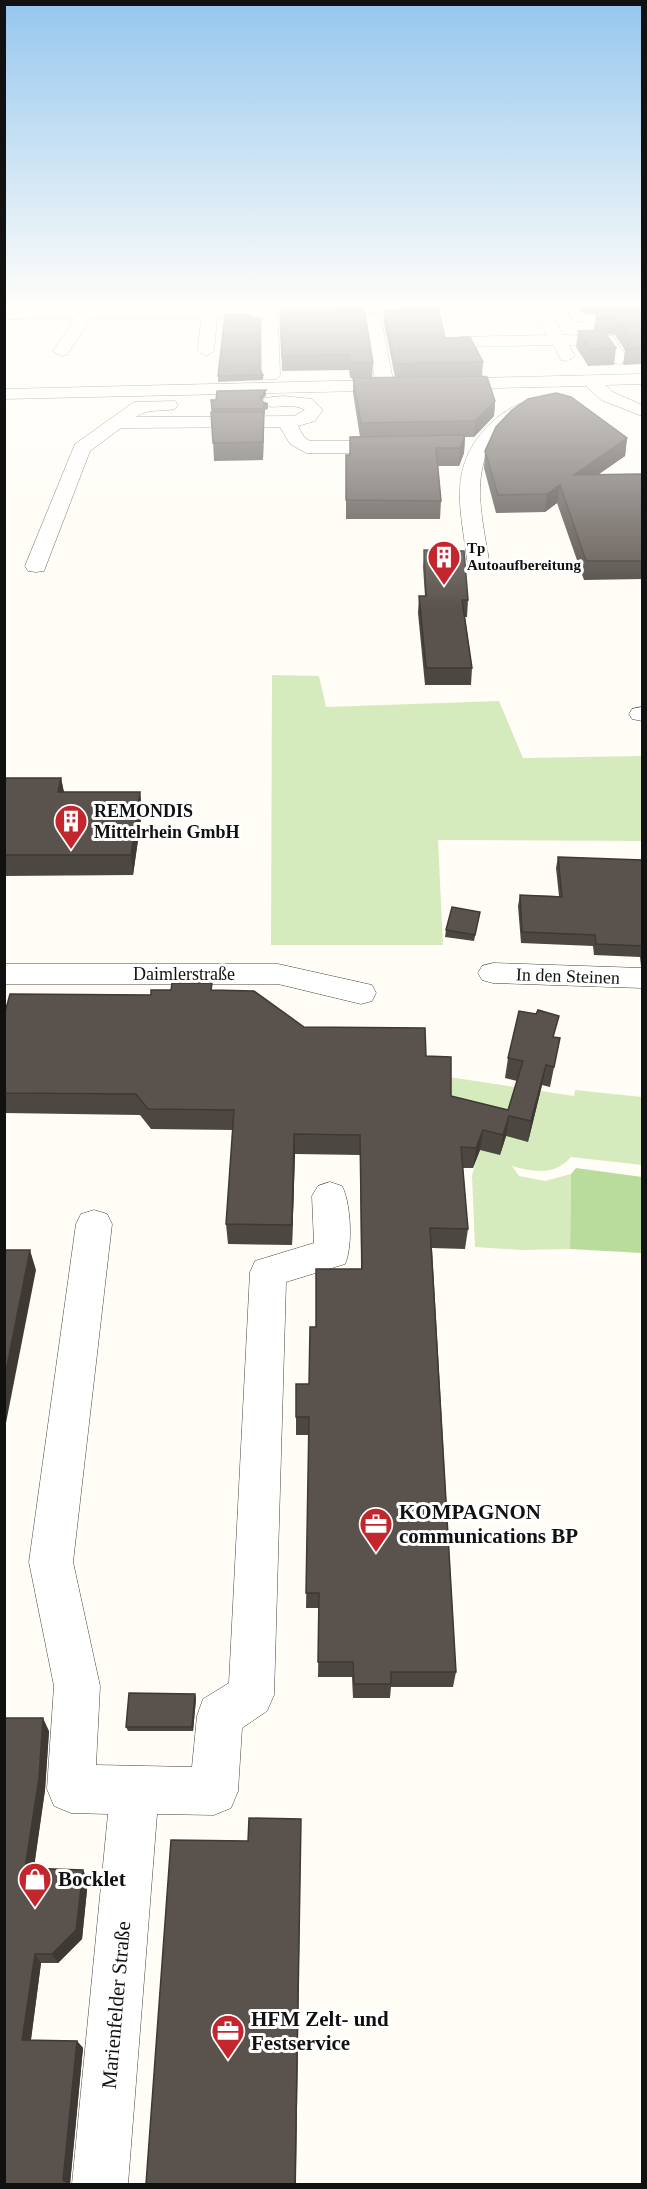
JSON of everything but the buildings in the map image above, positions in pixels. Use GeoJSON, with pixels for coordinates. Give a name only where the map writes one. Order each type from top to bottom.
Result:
{"type":"FeatureCollection","features":[{"type":"Feature","properties":{"kind":"street"},"geometry":{"type":"LineString","coordinates":[[36,566],[82,448],[135,404]]}},
{"type":"Feature","properties":{"kind":"street"},"geometry":{"type":"LineString","coordinates":[[115,423],[303,420],[313,414],[314,410],[309,404]]}},
{"type":"Feature","properties":{"kind":"street"},"geometry":{"type":"LineString","coordinates":[[478,560],[471,521],[468,474],[472,460],[488,435],[525,407],[534,404]]}},
{"type":"Feature","properties":{"kind":"street"},"geometry":{"type":"LineString","coordinates":[[626,404],[642,411]]}},
{"type":"Feature","properties":{"kind":"street"},"geometry":{"type":"LineString","coordinates":[[286,421],[297,440],[306,447],[412,447]]}},
{"type":"Feature","properties":{"kind":"street"},"geometry":{"type":"LineString","coordinates":[[457,446],[480,446]]}},
{"type":"Feature","properties":{"kind":"street","name":"In den Steinen"},"geometry":{"type":"LineString","coordinates":[[494,973],[642,978]]}},
{"type":"Feature","properties":{"kind":"street","name":"Daimlerstraße"},"geometry":{"type":"LineString","coordinates":[[4,974],[278,974],[360,993]]}},
{"type":"Feature","properties":{"kind":"street"},"geometry":{"type":"LineString","coordinates":[[94,1224],[51,1562],[76,1686],[71,1789],[214,1791],[220,1716],[251,1695],[268,1272],[332,1253],[330,1196]]}},
{"type":"Feature","properties":{"kind":"street","name":"Marienfelder Straße"},"geometry":{"type":"LineString","coordinates":[[100,2184],[135,1790]]}},
{"type":"Feature","properties":{"kind":"green space"},"geometry":{"type":"Polygon","coordinates":[[[272,675],[319,676],[326,707],[499,701],[523,758],[642,756],[642,841],[438,840],[443,945],[271,945],[272,675]]]}},
{"type":"Feature","properties":{"kind":"green space"},"geometry":{"type":"Polygon","coordinates":[[[449,1077],[574,1096],[575,1090],[642,1097],[642,1165],[571,1157],[551,1170],[536,1171],[512,1166],[519,1176],[545,1181],[571,1174],[570,1249],[522,1250],[475,1247],[472,1176],[478,1155],[449,1116],[449,1077]]]}},
{"type":"Feature","properties":{"kind":"green space"},"geometry":{"type":"Polygon","coordinates":[[[576,1168],[642,1177],[642,1253],[570,1249],[571,1174],[576,1168]]]}},
{"type":"Feature","properties":{"kind":"place","name":"Tp Autoaufbereitung"},"geometry":{"type":"Point","coordinates":[444,586]}},
{"type":"Feature","properties":{"kind":"place","name":"REMONDIS Mittelrhein GmbH"},"geometry":{"type":"Point","coordinates":[71,850]}},
{"type":"Feature","properties":{"kind":"place","name":"KOMPAGNON communications BP"},"geometry":{"type":"Point","coordinates":[376,1553]}},
{"type":"Feature","properties":{"kind":"place","name":"Bocklet"},"geometry":{"type":"Point","coordinates":[35,1908]}},
{"type":"Feature","properties":{"kind":"place","name":"HFM Zelt- und Festservice"},"geometry":{"type":"Point","coordinates":[228,2060]}}]}
